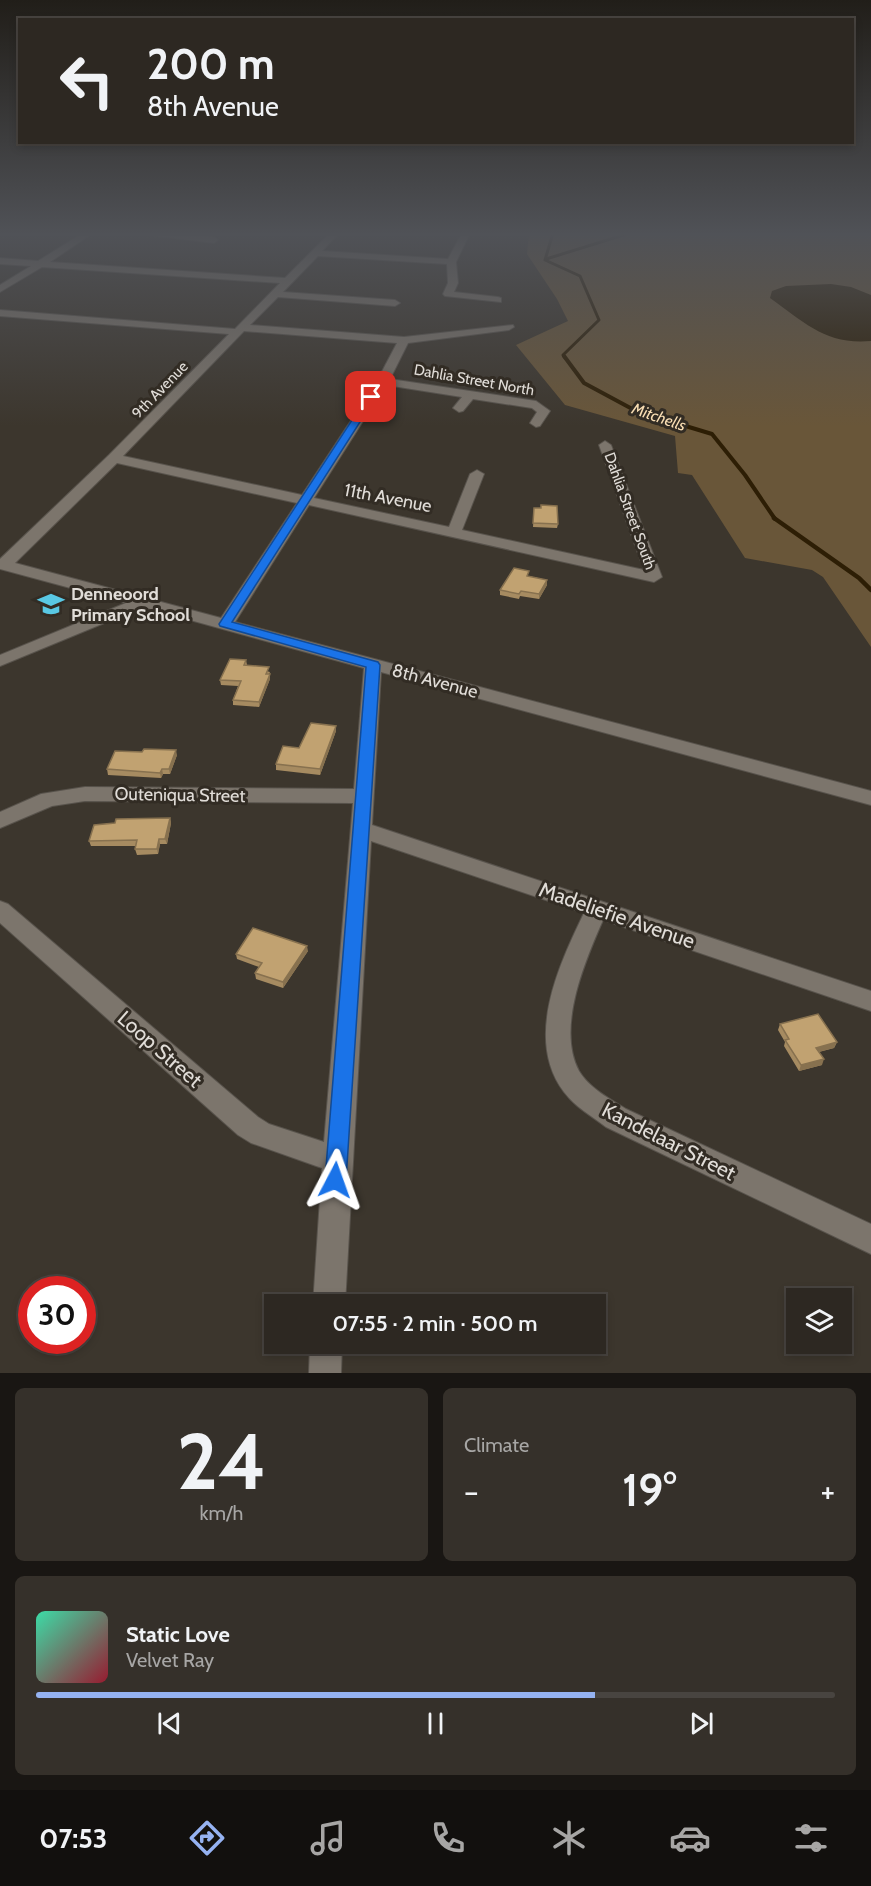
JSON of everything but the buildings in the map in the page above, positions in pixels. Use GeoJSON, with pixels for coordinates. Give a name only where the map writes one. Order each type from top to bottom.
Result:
{"type":"FeatureCollection","features":[{"type":"Feature","properties":{"kind":"street","name":"9th Avenue"},"geometry":{"type":"LineString","coordinates":[[2,564],[114,458],[271,297]]}},
{"type":"Feature","properties":{"kind":"street"},"geometry":{"type":"LineString","coordinates":[[315,297],[395,303]]}},
{"type":"Feature","properties":{"kind":"street"},"geometry":{"type":"LineString","coordinates":[[469,297],[498,300]]}},
{"type":"Feature","properties":{"kind":"street"},"geometry":{"type":"LineString","coordinates":[[0,313],[404,340],[509,327]]}},
{"type":"Feature","properties":{"kind":"street"},"geometry":{"type":"LineString","coordinates":[[225,624],[383,381],[404,340]]}},
{"type":"Feature","properties":{"kind":"street","name":"Dahlia Street North"},"geometry":{"type":"LineString","coordinates":[[383,381],[536,405],[544,411],[536,423]]}},
{"type":"Feature","properties":{"kind":"street"},"geometry":{"type":"LineString","coordinates":[[459,408],[471,394]]}},
{"type":"Feature","properties":{"kind":"street","name":"Dahlia Street South"},"geometry":{"type":"LineString","coordinates":[[605,445],[654,577]]}},
{"type":"Feature","properties":{"kind":"street","name":"11th Avenue"},"geometry":{"type":"LineString","coordinates":[[114,458],[654,577]]}},
{"type":"Feature","properties":{"kind":"street"},"geometry":{"type":"LineString","coordinates":[[454,532],[477,474]]}},
{"type":"Feature","properties":{"kind":"street","name":"8th Avenue"},"geometry":{"type":"LineString","coordinates":[[2,564],[871,798]]}},
{"type":"Feature","properties":{"kind":"street"},"geometry":{"type":"LineString","coordinates":[[0,662],[144,601]]}},
{"type":"Feature","properties":{"kind":"street"},"geometry":{"type":"LineString","coordinates":[[329,1294],[373,665]]}},
{"type":"Feature","properties":{"kind":"street","name":"Outeniqua Street"},"geometry":{"type":"LineString","coordinates":[[0,821],[40,801],[85,794],[365,796]]}},
{"type":"Feature","properties":{"kind":"street","name":"Madeliefie Avenue"},"geometry":{"type":"LineString","coordinates":[[362,830],[871,1001]]}},
{"type":"Feature","properties":{"kind":"street","name":"Loop Street"},"geometry":{"type":"LineString","coordinates":[[0,909],[248,1126],[261,1134],[337,1160]]}},
{"type":"Feature","properties":{"kind":"street","name":"Kandelaar Street"},"geometry":{"type":"LineString","coordinates":[[597,909],[579,947],[562,998],[561,1048],[567,1075],[572,1082],[616,1118],[871,1239]]}},
{"type":"Feature","properties":{"kind":"street"},"geometry":{"type":"LineString","coordinates":[[325,1373],[326,1354]]}},
{"type":"Feature","properties":{"kind":"shaded area"},"geometry":{"type":"Polygon","coordinates":[[[556,297],[871,297],[871,647],[823,577],[812,570],[745,558],[692,475],[678,473],[675,436],[565,405],[516,345],[568,321],[556,297]]]}},
{"type":"Feature","properties":{"kind":"shaded area"},"geometry":{"type":"Polygon","coordinates":[[[871,297],[871,341],[855,341],[828,336],[805,324],[770,298],[871,297]]]}},
{"type":"Feature","properties":{"kind":"waterway","name":"Mitchells"},"geometry":{"type":"LineString","coordinates":[[565,358],[563,355],[599,320],[589,297]]}},
{"type":"Feature","properties":{"kind":"waterway","name":"Mitchells"},"geometry":{"type":"LineString","coordinates":[[564,356],[584,383],[636,411],[712,434],[745,475],[775,518]]}},
{"type":"Feature","properties":{"kind":"waterway","name":"Mitchells"},"geometry":{"type":"LineString","coordinates":[[775,518],[859,578],[871,590]]}},
{"type":"Feature","properties":{"kind":"place","name":"Denneoord Primary School"},"geometry":{"type":"Point","coordinates":[51,604]}},
{"type":"Feature","properties":{"kind":"route"},"geometry":{"type":"LineString","coordinates":[[335,1180],[373,665],[225,624],[371,397]]}}]}
